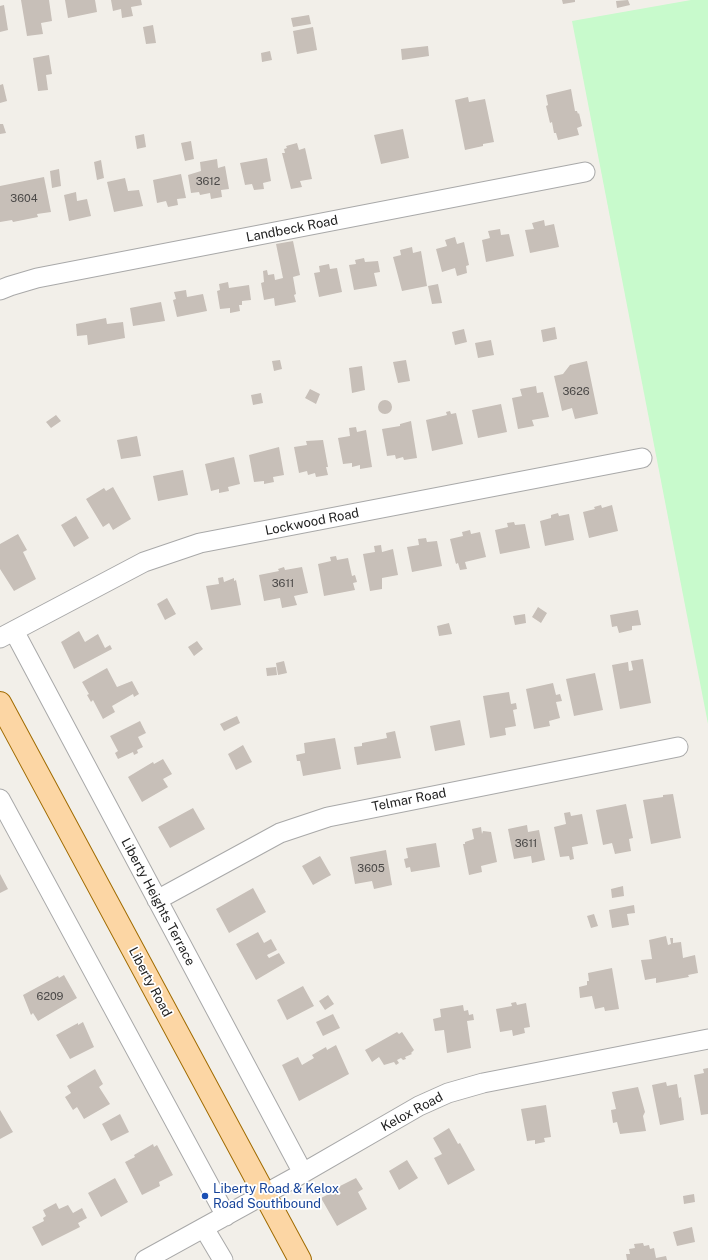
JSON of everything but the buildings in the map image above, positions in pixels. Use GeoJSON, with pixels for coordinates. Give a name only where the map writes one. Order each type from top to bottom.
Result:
{"type":"FeatureCollection","features":[{"type":"Feature","properties":{"kind":"main road","name":"Liberty Road"},"geometry":{"type":"LineString","coordinates":[[0,703],[300,1260]]}},
{"type":"Feature","properties":{"kind":"street","name":"Landbeck Road"},"geometry":{"type":"LineString","coordinates":[[0,290],[37,278],[585,172]]}},
{"type":"Feature","properties":{"kind":"street","name":"Lockwood Road"},"geometry":{"type":"LineString","coordinates":[[7,634],[144,562],[200,544],[642,458]]}},
{"type":"Feature","properties":{"kind":"street","name":"Liberty Heights Terrace"},"geometry":{"type":"LineString","coordinates":[[7,634],[157,900],[303,1173]]}},
{"type":"Feature","properties":{"kind":"street","name":"Telmar Road"},"geometry":{"type":"LineString","coordinates":[[157,900],[280,833],[328,817],[678,747]]}},
{"type":"Feature","properties":{"kind":"street"},"geometry":{"type":"LineString","coordinates":[[0,799],[226,1216]]}},
{"type":"Feature","properties":{"kind":"street","name":"Kelox Road"},"geometry":{"type":"LineString","coordinates":[[145,1260],[265,1195],[419,1106],[448,1092],[490,1082],[708,1039]]}},
{"type":"Feature","properties":{"kind":"street"},"geometry":{"type":"LineString","coordinates":[[204,1228],[223,1260]]}},
{"type":"Feature","properties":{"kind":"green space"},"geometry":{"type":"Polygon","coordinates":[[[691,0],[708,0],[708,724],[572,21],[691,0]]]}},
{"type":"Feature","properties":{"kind":"place","name":"Liberty Road & Kelox Road Southbound"},"geometry":{"type":"Point","coordinates":[205,1196]}}]}
